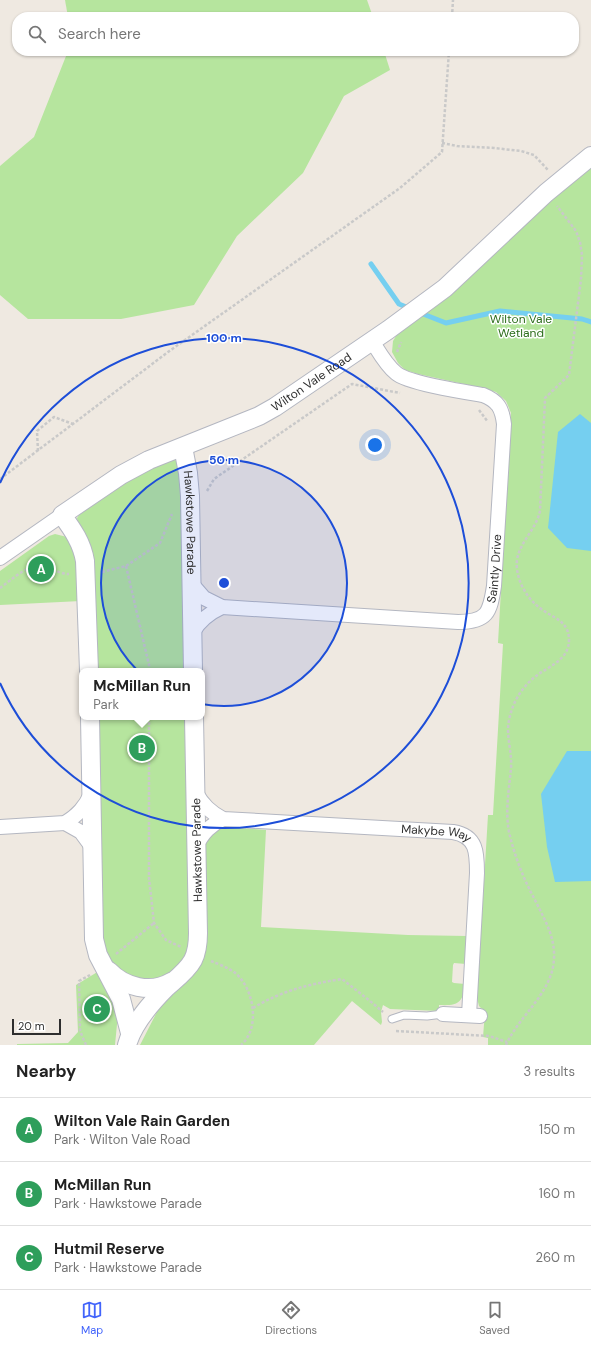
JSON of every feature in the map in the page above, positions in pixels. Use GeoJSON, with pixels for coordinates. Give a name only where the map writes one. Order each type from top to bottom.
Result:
{"type":"FeatureCollection","features":[{"type":"Feature","properties":{"kind":"street","name":"Wilton Vale Road"},"geometry":{"type":"LineString","coordinates":[[0,558],[121,475],[149,460],[237,426],[267,412],[372,341],[445,288],[558,182],[591,156]]}},
{"type":"Feature","properties":{"kind":"street","name":"Saintly Drive"},"geometry":{"type":"LineString","coordinates":[[191,582],[204,598],[222,607],[458,622],[477,620],[484,616],[489,610],[492,602],[494,586],[504,424],[503,416],[497,404],[491,399],[415,381],[398,375],[392,370],[372,341]]}},
{"type":"Feature","properties":{"kind":"street","name":"Hawkstowe Parade"},"geometry":{"type":"LineString","coordinates":[[182,447],[188,473],[190,496],[193,668]]}},
{"type":"Feature","properties":{"kind":"street"},"geometry":{"type":"LineString","coordinates":[[62,515],[77,536],[84,553],[87,573],[89,668]]}},
{"type":"Feature","properties":{"kind":"street"},"geometry":{"type":"LineString","coordinates":[[193,632],[204,617],[222,607]]}},
{"type":"Feature","properties":{"kind":"street","name":"Hawkstowe Parade"},"geometry":{"type":"LineString","coordinates":[[90,720],[94,938],[98,955],[121,999],[129,1039]]}},
{"type":"Feature","properties":{"kind":"street","name":"Hawkstowe Parade"},"geometry":{"type":"LineString","coordinates":[[129,1039],[158,996],[193,961],[196,953],[198,943],[194,720]]}},
{"type":"Feature","properties":{"kind":"street","name":"Makybe Way"},"geometry":{"type":"LineString","coordinates":[[196,793],[207,809],[213,814],[223,818],[453,832],[460,833],[471,840],[476,853],[477,873],[475,1016],[443,1014]]}},
{"type":"Feature","properties":{"kind":"street"},"geometry":{"type":"LineString","coordinates":[[0,827],[65,822],[81,811],[91,794]]}},
{"type":"Feature","properties":{"kind":"street"},"geometry":{"type":"LineString","coordinates":[[196,846],[207,829],[223,818]]}},
{"type":"Feature","properties":{"kind":"street"},"geometry":{"type":"LineString","coordinates":[[65,822],[81,832],[92,847]]}},
{"type":"Feature","properties":{"kind":"street","name":"Hawkstowe Parade"},"geometry":{"type":"LineString","coordinates":[[104,965],[117,979],[136,987],[156,987],[167,984],[178,977]]}},
{"type":"Feature","properties":{"kind":"lane"},"geometry":{"type":"LineString","coordinates":[[392,1019],[404,1015],[428,1016],[443,1014]]}},
{"type":"Feature","properties":{"kind":"path"},"geometry":{"type":"LineString","coordinates":[[452,12],[453,0]]}},
{"type":"Feature","properties":{"kind":"path"},"geometry":{"type":"LineString","coordinates":[[0,479],[168,352],[400,188],[442,152],[449,56]]}},
{"type":"Feature","properties":{"kind":"path"},"geometry":{"type":"LineString","coordinates":[[442,143],[457,146],[521,151],[534,155],[558,182]]}},
{"type":"Feature","properties":{"kind":"path"},"geometry":{"type":"LineString","coordinates":[[390,1030],[489,1036],[507,1044],[544,989],[552,968],[554,947],[548,923],[533,897],[515,853],[509,831],[507,811],[511,756],[508,729],[509,717],[517,697],[527,684],[535,677],[556,664],[563,657],[568,650],[569,640],[565,628],[556,617],[538,608],[529,597],[521,584],[518,574],[517,561],[523,544],[535,526],[540,511],[545,398],[569,375],[581,279],[582,255],[580,242],[573,226],[556,205]]}},
{"type":"Feature","properties":{"kind":"path"},"geometry":{"type":"LineString","coordinates":[[0,588],[35,565],[44,565],[64,574],[102,572],[126,566],[160,542],[179,500],[206,492],[214,479],[352,384],[404,394]]}},
{"type":"Feature","properties":{"kind":"path"},"geometry":{"type":"LineString","coordinates":[[478,410],[488,423]]}},
{"type":"Feature","properties":{"kind":"path"},"geometry":{"type":"LineString","coordinates":[[38,451],[37,431],[54,417],[74,424]]}},
{"type":"Feature","properties":{"kind":"path"},"geometry":{"type":"LineString","coordinates":[[126,566],[149,668]]}},
{"type":"Feature","properties":{"kind":"path"},"geometry":{"type":"LineString","coordinates":[[104,965],[122,948],[154,923]]}},
{"type":"Feature","properties":{"kind":"path"},"geometry":{"type":"LineString","coordinates":[[253,1008],[269,998],[312,984],[342,980],[380,1008],[383,1011],[383,1016]]}},
{"type":"Feature","properties":{"kind":"path"},"geometry":{"type":"LineString","coordinates":[[79,981],[80,1031],[86,1045]]}},
{"type":"Feature","properties":{"kind":"green space"},"geometry":{"type":"Polygon","coordinates":[[[65,0],[367,0],[371,12],[67,12],[65,0]]]}},
{"type":"Feature","properties":{"kind":"green space"},"geometry":{"type":"Polygon","coordinates":[[[66,56],[386,56],[390,70],[344,96],[303,173],[237,236],[194,305],[121,319],[28,319],[0,295],[0,166],[34,137],[66,56]]]}},
{"type":"Feature","properties":{"kind":"green space","name":"Wilton Vale Wetland"},"geometry":{"type":"Polygon","coordinates":[[[591,167],[591,1045],[488,1045],[488,1038],[483,1037],[485,1012],[479,1006],[477,998],[488,815],[493,815],[503,644],[498,643],[511,413],[506,401],[496,392],[405,370],[398,363],[392,352],[393,341],[396,336],[546,204],[591,167]]]}},
{"type":"Feature","properties":{"kind":"green space"},"geometry":{"type":"Polygon","coordinates":[[[175,459],[181,471],[186,668],[95,668],[77,518],[80,514],[127,482],[150,469],[175,459]]]}},
{"type":"Feature","properties":{"kind":"green space"},"geometry":{"type":"Polygon","coordinates":[[[55,534],[67,537],[74,545],[81,601],[0,605],[0,571],[49,536],[55,534]]]}},
{"type":"Feature","properties":{"kind":"green space"},"geometry":{"type":"Polygon","coordinates":[[[96,720],[187,720],[192,929],[187,956],[173,972],[152,980],[134,979],[111,963],[102,948],[96,720]]]}},
{"type":"Feature","properties":{"kind":"green space"},"geometry":{"type":"Polygon","coordinates":[[[225,827],[266,830],[261,927],[408,935],[467,936],[466,964],[454,963],[453,965],[452,982],[465,984],[461,999],[455,1004],[439,1005],[439,1011],[390,1009],[383,1005],[381,1012],[381,1025],[352,1001],[314,1045],[140,1045],[160,1006],[188,978],[204,842],[219,828],[225,827]]]}},
{"type":"Feature","properties":{"kind":"green space"},"geometry":{"type":"Polygon","coordinates":[[[99,971],[118,1014],[115,1045],[17,1045],[68,1043],[78,1032],[76,985],[99,971]]]}},
{"type":"Feature","properties":{"kind":"water"},"geometry":{"type":"Polygon","coordinates":[[[580,414],[591,423],[591,551],[567,548],[548,528],[558,432],[580,414]]]}},
{"type":"Feature","properties":{"kind":"water"},"geometry":{"type":"Polygon","coordinates":[[[567,751],[591,751],[591,881],[555,882],[547,847],[541,794],[567,751]]]}},
{"type":"Feature","properties":{"kind":"waterway"},"geometry":{"type":"LineString","coordinates":[[371,264],[399,304],[411,309]]}},
{"type":"Feature","properties":{"kind":"waterway"},"geometry":{"type":"LineString","coordinates":[[418,312],[446,323],[500,311],[582,319],[591,322]]}},
{"type":"Feature","properties":{"kind":"place","name":"Wilton Vale Rain Garden"},"geometry":{"type":"Point","coordinates":[41,569]}},
{"type":"Feature","properties":{"kind":"place","name":"McMillan Run"},"geometry":{"type":"Point","coordinates":[142,748]}},
{"type":"Feature","properties":{"kind":"place","name":"Hutmil Reserve"},"geometry":{"type":"Point","coordinates":[97,1009]}}]}
